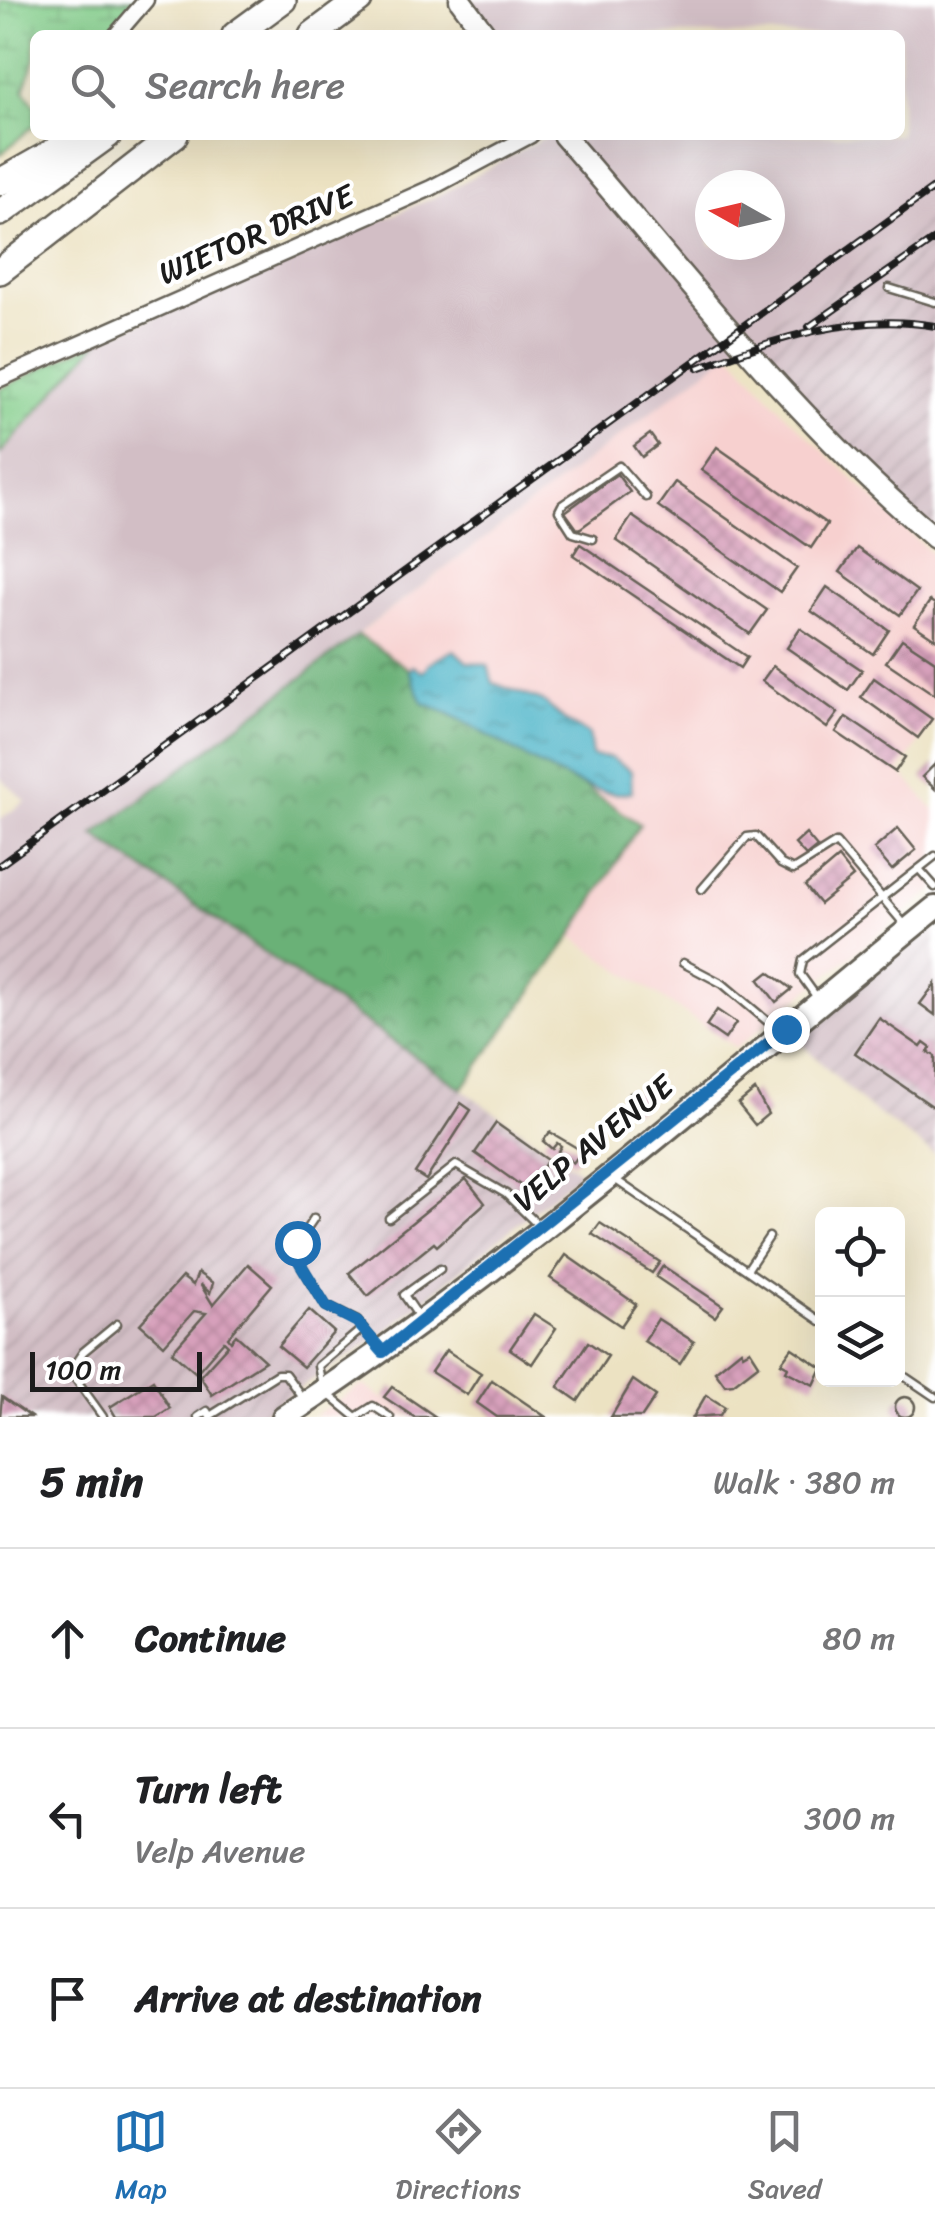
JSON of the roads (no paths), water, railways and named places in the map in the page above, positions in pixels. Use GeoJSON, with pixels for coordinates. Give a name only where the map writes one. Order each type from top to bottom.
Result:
{"type":"FeatureCollection","features":[{"type":"Feature","properties":{"kind":"highway"},"geometry":{"type":"LineString","coordinates":[[242,30],[283,0]]}},
{"type":"Feature","properties":{"kind":"highway"},"geometry":{"type":"LineString","coordinates":[[319,30],[359,0]]}},
{"type":"Feature","properties":{"kind":"highway"},"geometry":{"type":"LineString","coordinates":[[0,182],[74,140]]}},
{"type":"Feature","properties":{"kind":"highway"},"geometry":{"type":"LineString","coordinates":[[0,214],[101,140]]}},
{"type":"Feature","properties":{"kind":"highway"},"geometry":{"type":"LineString","coordinates":[[0,254],[169,140]]}},
{"type":"Feature","properties":{"kind":"highway"},"geometry":{"type":"LineString","coordinates":[[0,271],[135,164]]}},
{"type":"Feature","properties":{"kind":"main road","name":"VELP AVENUE"},"geometry":{"type":"LineString","coordinates":[[284,1417],[422,1322],[935,908]]}},
{"type":"Feature","properties":{"kind":"street"},"geometry":{"type":"LineString","coordinates":[[120,30],[146,0]]}},
{"type":"Feature","properties":{"kind":"street"},"geometry":{"type":"LineString","coordinates":[[460,0],[482,30]]}},
{"type":"Feature","properties":{"kind":"street","name":"WIETOR DRIVE"},"geometry":{"type":"LineString","coordinates":[[0,380],[431,188],[521,140]]}},
{"type":"Feature","properties":{"kind":"street"},"geometry":{"type":"LineString","coordinates":[[567,140],[786,396],[869,482],[935,538]]}},
{"type":"Feature","properties":{"kind":"lane"},"geometry":{"type":"LineString","coordinates":[[889,288],[935,302]]}},
{"type":"Feature","properties":{"kind":"lane"},"geometry":{"type":"LineString","coordinates":[[592,539],[573,534],[559,511],[562,504],[618,466],[646,497]]}},
{"type":"Feature","properties":{"kind":"lane"},"geometry":{"type":"LineString","coordinates":[[702,888],[753,836],[781,864],[793,870],[839,844],[908,930]]}},
{"type":"Feature","properties":{"kind":"lane"},"geometry":{"type":"LineString","coordinates":[[820,1002],[800,974],[800,965],[935,856]]}},
{"type":"Feature","properties":{"kind":"lane"},"geometry":{"type":"LineString","coordinates":[[918,869],[935,886]]}},
{"type":"Feature","properties":{"kind":"lane"},"geometry":{"type":"LineString","coordinates":[[683,963],[724,984],[781,1033]]}},
{"type":"Feature","properties":{"kind":"lane"},"geometry":{"type":"LineString","coordinates":[[389,1218],[456,1165],[506,1194],[541,1228]]}},
{"type":"Feature","properties":{"kind":"lane"},"geometry":{"type":"LineString","coordinates":[[607,1174],[815,1317]]}},
{"type":"Feature","properties":{"kind":"lane"},"geometry":{"type":"LineString","coordinates":[[314,1218],[297,1243],[300,1263],[326,1306],[362,1328],[383,1352]]}},
{"type":"Feature","properties":{"kind":"lane"},"geometry":{"type":"LineString","coordinates":[[747,1270],[769,1237]]}},
{"type":"Feature","properties":{"kind":"lane"},"geometry":{"type":"LineString","coordinates":[[422,1322],[404,1295],[440,1269]]}},
{"type":"Feature","properties":{"kind":"lane"},"geometry":{"type":"LineString","coordinates":[[102,1417],[70,1371],[83,1352],[117,1324]]}},
{"type":"Feature","properties":{"kind":"lane"},"geometry":{"type":"LineString","coordinates":[[315,1396],[318,1366],[362,1328]]}},
{"type":"Feature","properties":{"kind":"lane"},"geometry":{"type":"LineString","coordinates":[[198,1417],[206,1411],[210,1416],[277,1374],[356,1417],[372,1406],[390,1417]]}},
{"type":"Feature","properties":{"kind":"lane"},"geometry":{"type":"LineString","coordinates":[[905,1377],[935,1397]]}},
{"type":"Feature","properties":{"kind":"water"},"geometry":{"type":"Polygon","coordinates":[[[454,650],[467,662],[488,665],[493,683],[543,701],[566,722],[589,734],[592,756],[611,758],[631,771],[632,792],[611,793],[586,786],[423,703],[409,671],[412,666],[423,672],[429,663],[454,650]]]}},
{"type":"Feature","properties":{"kind":"railway"},"geometry":{"type":"LineString","coordinates":[[0,865],[935,187]]}},
{"type":"Feature","properties":{"kind":"railway"},"geometry":{"type":"LineString","coordinates":[[809,327],[935,239]]}},
{"type":"Feature","properties":{"kind":"railway"},"geometry":{"type":"LineString","coordinates":[[698,368],[785,338],[844,325],[935,326]]}}]}
